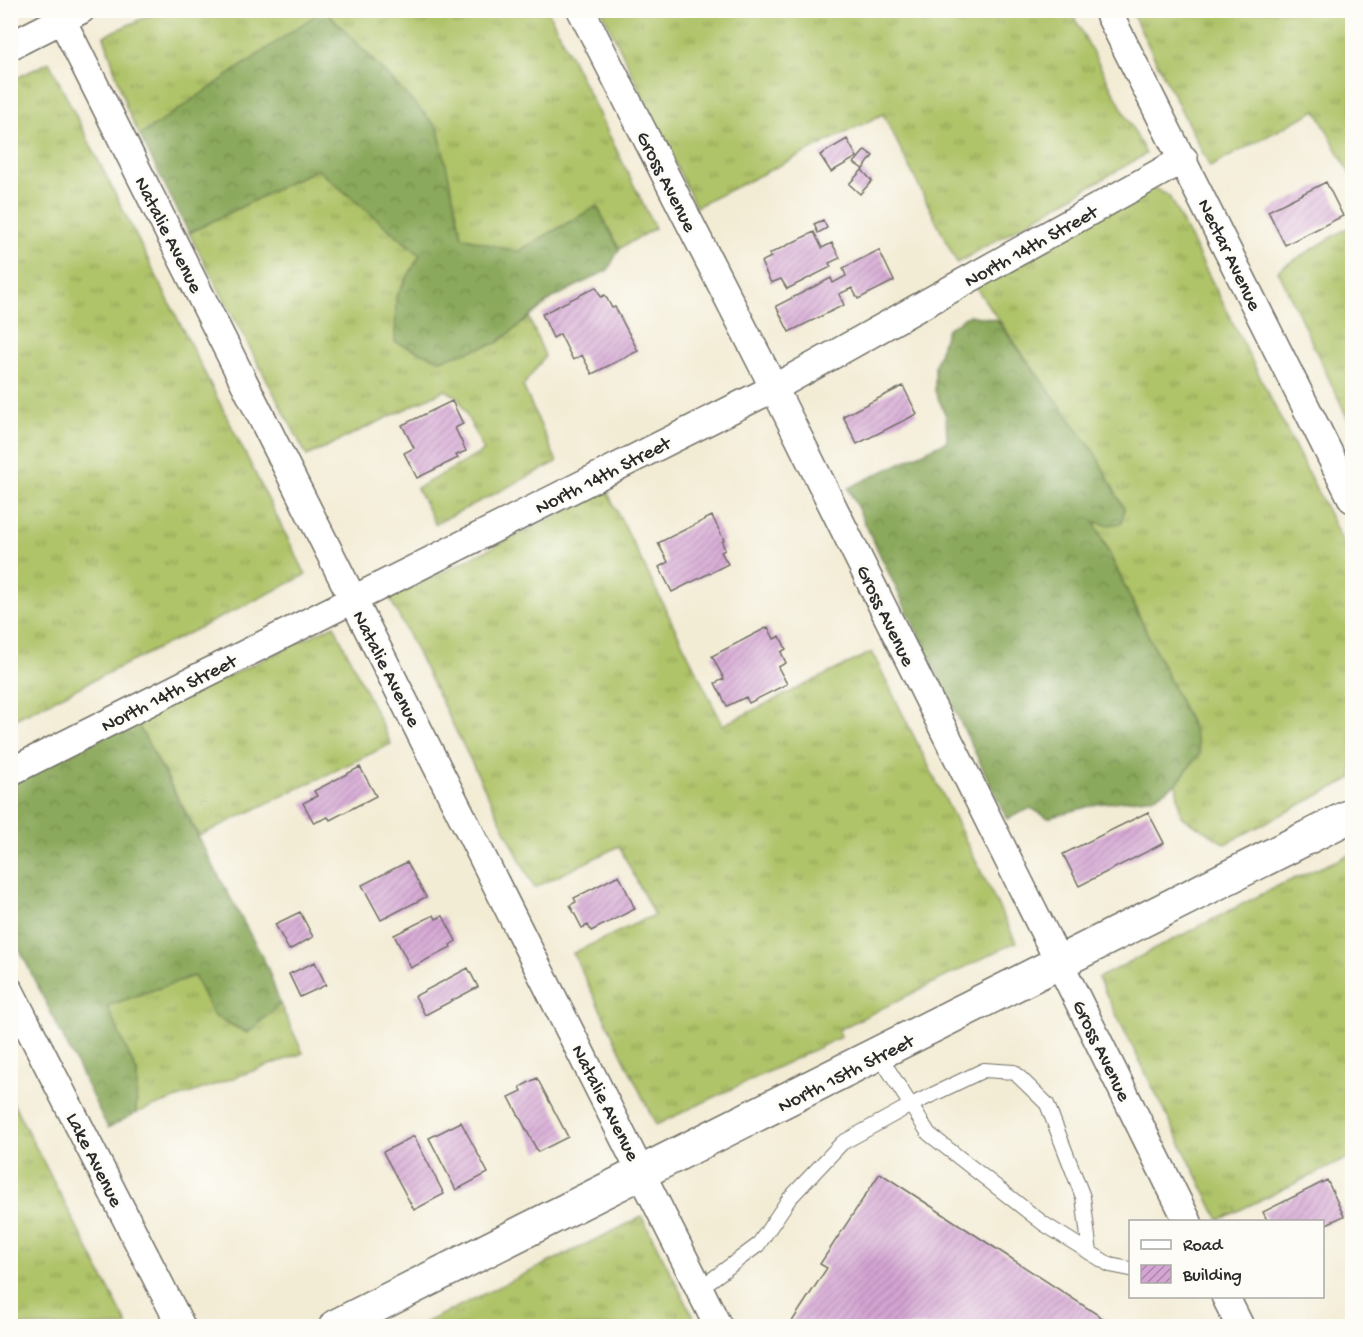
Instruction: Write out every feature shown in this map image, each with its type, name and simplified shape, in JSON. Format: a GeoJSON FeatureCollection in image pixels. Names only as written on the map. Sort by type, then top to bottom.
{"type":"FeatureCollection","features":[{"type":"Feature","properties":{"kind":"street","name":"Gross Avenue"},"geometry":{"type":"LineString","coordinates":[[581,10],[774,388],[1188,1220]]}},
{"type":"Feature","properties":{"kind":"street","name":"Nectar Avenue"},"geometry":{"type":"LineString","coordinates":[[1107,10],[1184,159],[1353,499]]}},
{"type":"Feature","properties":{"kind":"street"},"geometry":{"type":"LineString","coordinates":[[10,46],[66,14]]}},
{"type":"Feature","properties":{"kind":"street","name":"Natalie Avenue"},"geometry":{"type":"LineString","coordinates":[[66,14],[353,598],[718,1326]]}},
{"type":"Feature","properties":{"kind":"street","name":"North 14th Street"},"geometry":{"type":"LineString","coordinates":[[10,772],[774,388],[1184,159]]}},
{"type":"Feature","properties":{"kind":"street","name":"North 15th Street"},"geometry":{"type":"LineString","coordinates":[[336,1326],[643,1174],[1353,815]]}},
{"type":"Feature","properties":{"kind":"street","name":"Lake Avenue"},"geometry":{"type":"LineString","coordinates":[[10,991],[182,1326]]}},
{"type":"Feature","properties":{"kind":"street"},"geometry":{"type":"LineString","coordinates":[[1226,1298],[1240,1326]]}},
{"type":"Feature","properties":{"kind":"lane"},"geometry":{"type":"LineString","coordinates":[[879,1054],[930,1134],[1044,1224],[1110,1265],[1129,1269]]}},
{"type":"Feature","properties":{"kind":"lane"},"geometry":{"type":"LineString","coordinates":[[699,1289],[758,1245],[789,1199],[842,1143],[911,1105],[984,1070],[1014,1072],[1047,1104],[1083,1197],[1090,1253]]}},
{"type":"Feature","properties":{"kind":"green space"},"geometry":{"type":"Polygon","coordinates":[[[323,10],[438,128],[462,237],[517,252],[597,206],[619,249],[608,270],[553,298],[497,343],[440,360],[395,342],[396,297],[420,255],[317,169],[189,233],[140,136],[323,10]]]}},
{"type":"Feature","properties":{"kind":"green space"},"geometry":{"type":"Polygon","coordinates":[[[159,11],[323,11],[140,136],[127,109],[104,36],[159,11]]]}},
{"type":"Feature","properties":{"kind":"green space"},"geometry":{"type":"Polygon","coordinates":[[[326,11],[548,11],[655,228],[619,249],[597,206],[517,252],[462,237],[437,128],[326,11]]]}},
{"type":"Feature","properties":{"kind":"green space"},"geometry":{"type":"Polygon","coordinates":[[[602,11],[1071,11],[1146,154],[957,263],[883,114],[696,207],[602,11]]]}},
{"type":"Feature","properties":{"kind":"green space"},"geometry":{"type":"Polygon","coordinates":[[[1131,11],[1352,11],[1352,178],[1316,110],[1210,167],[1131,11]]]}},
{"type":"Feature","properties":{"kind":"green space"},"geometry":{"type":"Polygon","coordinates":[[[49,62],[306,575],[11,721],[11,81],[49,62]]]}},
{"type":"Feature","properties":{"kind":"green space"},"geometry":{"type":"Polygon","coordinates":[[[317,169],[420,255],[396,297],[497,343],[529,318],[545,356],[523,386],[557,462],[435,524],[417,488],[484,451],[458,397],[445,390],[307,456],[189,233],[317,169]]]}},
{"type":"Feature","properties":{"kind":"green space"},"geometry":{"type":"Polygon","coordinates":[[[1152,187],[1169,196],[1352,560],[1352,778],[1225,844],[1181,816],[1176,784],[1200,753],[1194,731],[1094,521],[1036,373],[974,285],[1152,187]]]}},
{"type":"Feature","properties":{"kind":"green space"},"geometry":{"type":"Polygon","coordinates":[[[1352,225],[1352,428],[1278,270],[1352,225]]]}},
{"type":"Feature","properties":{"kind":"green space"},"geometry":{"type":"Polygon","coordinates":[[[969,315],[997,320],[1095,453],[1124,509],[1122,523],[1108,525],[1094,522],[1194,731],[1200,753],[1176,784],[1154,797],[1097,804],[1048,818],[1031,808],[1007,819],[848,488],[947,441],[946,416],[935,391],[935,366],[947,329],[969,315]]]}},
{"type":"Feature","properties":{"kind":"green space"},"geometry":{"type":"Polygon","coordinates":[[[607,491],[723,725],[872,652],[1016,942],[838,1030],[841,1037],[656,1125],[573,953],[654,915],[619,846],[534,888],[390,598],[607,491]]]}},
{"type":"Feature","properties":{"kind":"green space"},"geometry":{"type":"Polygon","coordinates":[[[334,625],[391,744],[199,836],[136,721],[334,625]]]}},
{"type":"Feature","properties":{"kind":"green space"},"geometry":{"type":"Polygon","coordinates":[[[136,721],[267,966],[280,1004],[248,1033],[214,1016],[194,976],[107,1006],[137,1073],[136,1113],[108,1128],[11,932],[11,783],[136,721]]]}},
{"type":"Feature","properties":{"kind":"green space"},"geometry":{"type":"Polygon","coordinates":[[[1352,854],[1352,1156],[1219,1220],[1098,978],[1280,885],[1352,854]]]}},
{"type":"Feature","properties":{"kind":"green space"},"geometry":{"type":"Polygon","coordinates":[[[194,975],[214,1016],[247,1033],[280,1004],[303,1053],[136,1113],[137,1073],[106,1006],[194,975]]]}},
{"type":"Feature","properties":{"kind":"green space"},"geometry":{"type":"Polygon","coordinates":[[[11,1099],[128,1326],[11,1326],[11,1099]]]}},
{"type":"Feature","properties":{"kind":"green space"},"geometry":{"type":"Polygon","coordinates":[[[642,1217],[698,1326],[418,1326],[642,1217]]]}},
{"type":"Feature","properties":{"kind":"building"},"geometry":{"type":"Polygon","coordinates":[[[847,139],[857,157],[831,172],[820,155],[847,139]]]}},
{"type":"Feature","properties":{"kind":"building"},"geometry":{"type":"Polygon","coordinates":[[[865,150],[873,156],[863,169],[854,163],[865,150]]]}},
{"type":"Feature","properties":{"kind":"building"},"geometry":{"type":"Polygon","coordinates":[[[862,170],[872,181],[860,194],[849,184],[862,170]]]}},
{"type":"Feature","properties":{"kind":"building"},"geometry":{"type":"Polygon","coordinates":[[[1326,182],[1343,216],[1285,245],[1268,211],[1326,182]]]}},
{"type":"Feature","properties":{"kind":"building"},"geometry":{"type":"Polygon","coordinates":[[[823,220],[827,228],[818,233],[814,224],[823,220]]]}},
{"type":"Feature","properties":{"kind":"building"},"geometry":{"type":"Polygon","coordinates":[[[814,232],[822,248],[832,243],[840,258],[829,263],[831,267],[787,289],[781,279],[771,283],[761,262],[771,257],[769,254],[814,232]]]}},
{"type":"Feature","properties":{"kind":"building"},"geometry":{"type":"Polygon","coordinates":[[[879,250],[894,281],[858,299],[852,288],[839,294],[844,305],[789,332],[776,306],[831,278],[833,283],[846,276],[843,268],[879,250]]]}},
{"type":"Feature","properties":{"kind":"building"},"geometry":{"type":"Polygon","coordinates":[[[596,287],[601,297],[605,295],[612,308],[615,307],[638,351],[592,374],[582,355],[573,360],[560,334],[553,338],[542,314],[596,287]]]}},
{"type":"Feature","properties":{"kind":"building"},"geometry":{"type":"Polygon","coordinates":[[[903,386],[917,414],[857,444],[843,416],[903,386]]]}},
{"type":"Feature","properties":{"kind":"building"},"geometry":{"type":"Polygon","coordinates":[[[452,401],[463,424],[455,428],[466,451],[456,455],[458,458],[417,478],[404,453],[414,448],[402,425],[452,401]]]}},
{"type":"Feature","properties":{"kind":"building"},"geometry":{"type":"Polygon","coordinates":[[[712,516],[724,540],[722,542],[725,550],[721,552],[728,564],[672,592],[659,567],[668,562],[658,543],[712,516]]]}},
{"type":"Feature","properties":{"kind":"building"},"geometry":{"type":"Polygon","coordinates":[[[768,627],[774,639],[780,636],[786,649],[781,652],[786,663],[778,667],[787,684],[749,703],[746,697],[727,706],[715,683],[724,679],[712,656],[768,627]]]}},
{"type":"Feature","properties":{"kind":"building"},"geometry":{"type":"Polygon","coordinates":[[[360,767],[376,796],[330,820],[328,817],[314,823],[303,803],[317,796],[314,791],[360,767]]]}},
{"type":"Feature","properties":{"kind":"building"},"geometry":{"type":"Polygon","coordinates":[[[1148,812],[1164,843],[1079,886],[1063,854],[1148,812]]]}},
{"type":"Feature","properties":{"kind":"building"},"geometry":{"type":"Polygon","coordinates":[[[407,862],[426,897],[381,920],[362,885],[407,862]]]}},
{"type":"Feature","properties":{"kind":"building"},"geometry":{"type":"Polygon","coordinates":[[[619,875],[635,909],[591,931],[588,925],[582,928],[570,905],[576,902],[574,898],[619,875]]]}},
{"type":"Feature","properties":{"kind":"building"},"geometry":{"type":"Polygon","coordinates":[[[300,912],[313,937],[289,950],[275,924],[300,912]]]}},
{"type":"Feature","properties":{"kind":"building"},"geometry":{"type":"Polygon","coordinates":[[[434,915],[436,919],[443,916],[456,941],[450,945],[451,947],[411,968],[394,935],[434,915]]]}},
{"type":"Feature","properties":{"kind":"building"},"geometry":{"type":"Polygon","coordinates":[[[315,962],[326,985],[300,997],[289,974],[315,962]]]}},
{"type":"Feature","properties":{"kind":"building"},"geometry":{"type":"Polygon","coordinates":[[[468,968],[478,987],[425,1015],[415,996],[468,968]]]}},
{"type":"Feature","properties":{"kind":"building"},"geometry":{"type":"Polygon","coordinates":[[[537,1078],[568,1137],[538,1152],[509,1097],[522,1091],[520,1087],[537,1078]]]}},
{"type":"Feature","properties":{"kind":"building"},"geometry":{"type":"Polygon","coordinates":[[[461,1122],[488,1173],[456,1190],[429,1138],[461,1122]]]}},
{"type":"Feature","properties":{"kind":"building"},"geometry":{"type":"Polygon","coordinates":[[[414,1136],[444,1194],[414,1210],[383,1152],[414,1136]]]}},
{"type":"Feature","properties":{"kind":"building"},"geometry":{"type":"Polygon","coordinates":[[[880,1173],[1115,1326],[789,1326],[827,1268],[820,1264],[880,1173]]]}},
{"type":"Feature","properties":{"kind":"building"},"geometry":{"type":"Polygon","coordinates":[[[1327,1180],[1344,1216],[1324,1225],[1324,1220],[1267,1220],[1263,1212],[1327,1180]]]}}]}
